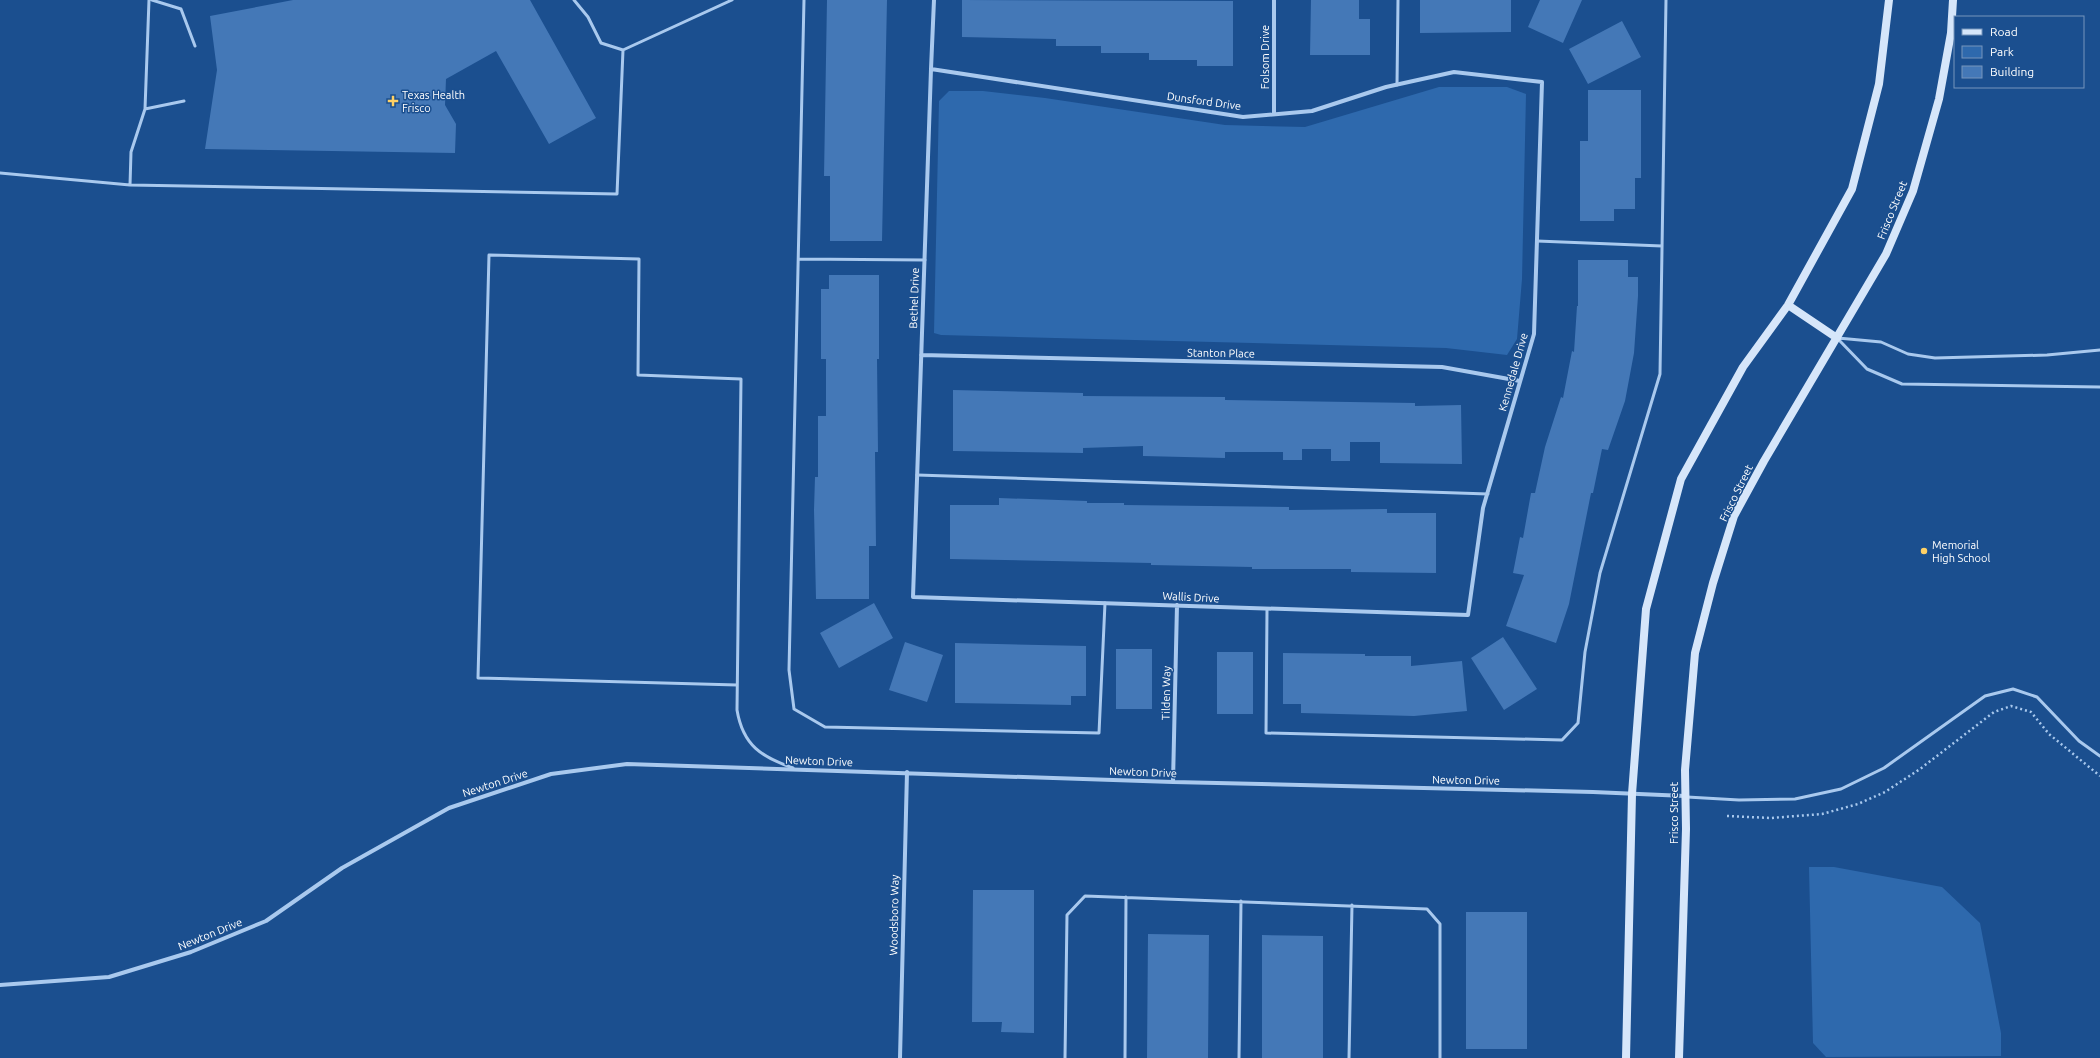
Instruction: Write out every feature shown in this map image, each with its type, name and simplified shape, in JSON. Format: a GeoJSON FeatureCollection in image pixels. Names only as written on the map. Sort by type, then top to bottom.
{"type":"FeatureCollection","features":[{"type":"Feature","properties":{"kind":"street","name":"Bethel Drive"},"geometry":{"type":"LineString","coordinates":[[913,597],[934,0]]}},
{"type":"Feature","properties":{"kind":"street","name":"Folsom Drive"},"geometry":{"type":"LineString","coordinates":[[1274,0],[1274,114]]}},
{"type":"Feature","properties":{"kind":"street"},"geometry":{"type":"LineString","coordinates":[[1626,1058],[1632,794],[1646,609],[1681,479],[1743,367],[1788,305],[1852,189],[1878,84],[1889,0]]}},
{"type":"Feature","properties":{"kind":"street","name":"Frisco Street"},"geometry":{"type":"LineString","coordinates":[[1679,1058],[1686,829],[1685,770],[1695,653],[1712,583],[1734,516],[1886,254],[1913,191],[1939,99],[1951,33],[1953,0]]}},
{"type":"Feature","properties":{"kind":"street","name":"Dunsford Drive"},"geometry":{"type":"LineString","coordinates":[[931,69],[1243,117],[1312,111],[1397,85],[1454,72],[1542,82]]}},
{"type":"Feature","properties":{"kind":"street","name":"Kennedale Drive"},"geometry":{"type":"LineString","coordinates":[[1468,615],[1484,508],[1534,334],[1542,82]]}},
{"type":"Feature","properties":{"kind":"street"},"geometry":{"type":"LineString","coordinates":[[1788,305],[1836,338]]}},
{"type":"Feature","properties":{"kind":"street","name":"Stanton Place"},"geometry":{"type":"LineString","coordinates":[[921,355],[1442,367],[1520,381]]}},
{"type":"Feature","properties":{"kind":"street","name":"Wallis Drive"},"geometry":{"type":"LineString","coordinates":[[913,597],[1177,605],[1267,610],[1468,615]]}},
{"type":"Feature","properties":{"kind":"street","name":"Tilden Way"},"geometry":{"type":"LineString","coordinates":[[1173,782],[1177,605]]}},
{"type":"Feature","properties":{"kind":"street","name":"Newton Drive"},"geometry":{"type":"LineString","coordinates":[[0,986],[109,977],[191,952],[266,921],[342,868],[449,808],[551,774],[627,764],[1173,782],[1685,796]]}},
{"type":"Feature","properties":{"kind":"street","name":"Woodsboro Way"},"geometry":{"type":"LineString","coordinates":[[900,1058],[906,772]]}},
{"type":"Feature","properties":{"kind":"lane"},"geometry":{"type":"LineString","coordinates":[[130,185],[131,152],[145,110],[149,0]]}},
{"type":"Feature","properties":{"kind":"lane"},"geometry":{"type":"LineString","coordinates":[[152,0],[181,9],[195,46]]}},
{"type":"Feature","properties":{"kind":"lane"},"geometry":{"type":"LineString","coordinates":[[574,0],[588,17],[601,43],[623,50],[732,0]]}},
{"type":"Feature","properties":{"kind":"lane"},"geometry":{"type":"LineString","coordinates":[[804,0],[788,670],[794,709],[825,727],[1099,733],[1105,603]]}},
{"type":"Feature","properties":{"kind":"lane"},"geometry":{"type":"LineString","coordinates":[[1397,85],[1398,0]]}},
{"type":"Feature","properties":{"kind":"lane"},"geometry":{"type":"LineString","coordinates":[[1267,610],[1266,733],[1562,740],[1578,723],[1585,652],[1600,574],[1660,374],[1666,0]]}},
{"type":"Feature","properties":{"kind":"lane"},"geometry":{"type":"LineString","coordinates":[[0,173],[130,185],[616,194],[623,50]]}},
{"type":"Feature","properties":{"kind":"lane"},"geometry":{"type":"LineString","coordinates":[[145,110],[184,101]]}},
{"type":"Feature","properties":{"kind":"lane"},"geometry":{"type":"LineString","coordinates":[[1537,241],[1662,246]]}},
{"type":"Feature","properties":{"kind":"lane"},"geometry":{"type":"LineString","coordinates":[[737,685],[478,678],[489,255],[639,259],[638,375],[741,379],[737,685],[739,723],[753,746],[763,756],[795,769]]}},
{"type":"Feature","properties":{"kind":"lane"},"geometry":{"type":"LineString","coordinates":[[799,259],[925,260]]}},
{"type":"Feature","properties":{"kind":"lane"},"geometry":{"type":"LineString","coordinates":[[1836,338],[1881,342],[1908,354],[1935,358],[2047,355],[2100,350]]}},
{"type":"Feature","properties":{"kind":"lane"},"geometry":{"type":"LineString","coordinates":[[1836,338],[1867,369],[1902,384],[2100,387]]}},
{"type":"Feature","properties":{"kind":"lane"},"geometry":{"type":"LineString","coordinates":[[917,475],[1488,494]]}},
{"type":"Feature","properties":{"kind":"lane"},"geometry":{"type":"LineString","coordinates":[[1685,796],[1739,800],[1795,799],[1841,789],[1884,768],[1985,696],[2013,689],[2037,696],[2079,741],[2100,756]]}},
{"type":"Feature","properties":{"kind":"lane"},"geometry":{"type":"LineString","coordinates":[[1065,1058],[1067,915],[1085,896],[1427,909],[1440,924],[1440,1058]]}},
{"type":"Feature","properties":{"kind":"lane"},"geometry":{"type":"LineString","coordinates":[[1125,1058],[1126,897]]}},
{"type":"Feature","properties":{"kind":"lane"},"geometry":{"type":"LineString","coordinates":[[1239,1058],[1241,901]]}},
{"type":"Feature","properties":{"kind":"lane"},"geometry":{"type":"LineString","coordinates":[[1349,1058],[1352,905]]}},
{"type":"Feature","properties":{"kind":"path"},"geometry":{"type":"LineString","coordinates":[[1994,712],[2011,706],[2031,712],[2049,734],[2100,776]]}},
{"type":"Feature","properties":{"kind":"green space"},"geometry":{"type":"Polygon","coordinates":[[[1439,87],[1507,87],[1526,94],[1522,279],[1517,339],[1507,355],[1446,348],[941,335],[934,333],[939,101],[949,91],[983,91],[1045,98],[1225,125],[1305,127],[1439,87]]]}},
{"type":"Feature","properties":{"kind":"green space"},"geometry":{"type":"Polygon","coordinates":[[[1809,867],[1834,867],[1942,887],[1980,923],[2001,1033],[2001,1056],[1826,1057],[1813,1043],[1809,867]]]}},
{"type":"Feature","properties":{"kind":"building","name":"Texas Health Frisco"},"geometry":{"type":"Polygon","coordinates":[[[293,0],[530,0],[596,118],[549,144],[496,51],[446,79],[445,105],[456,124],[455,153],[205,149],[217,70],[210,16],[293,0]]]}},
{"type":"Feature","properties":{"kind":"building"},"geometry":{"type":"Polygon","coordinates":[[[827,0],[887,0],[882,241],[830,241],[830,176],[824,176],[827,0]]]}},
{"type":"Feature","properties":{"kind":"building"},"geometry":{"type":"Polygon","coordinates":[[[962,0],[1233,1],[1233,66],[1197,66],[1197,60],[1149,60],[1149,53],[1101,53],[1101,46],[1056,46],[1056,39],[962,37],[962,0]]]}},
{"type":"Feature","properties":{"kind":"building"},"geometry":{"type":"Polygon","coordinates":[[[1311,0],[1359,0],[1359,19],[1370,19],[1370,55],[1310,55],[1311,0]]]}},
{"type":"Feature","properties":{"kind":"building"},"geometry":{"type":"Polygon","coordinates":[[[1420,0],[1511,0],[1511,32],[1420,33],[1420,0]]]}},
{"type":"Feature","properties":{"kind":"building"},"geometry":{"type":"Polygon","coordinates":[[[1540,0],[1582,0],[1563,43],[1528,27],[1540,0]]]}},
{"type":"Feature","properties":{"kind":"building"},"geometry":{"type":"Polygon","coordinates":[[[1622,21],[1641,57],[1588,84],[1569,49],[1622,21]]]}},
{"type":"Feature","properties":{"kind":"building"},"geometry":{"type":"Polygon","coordinates":[[[1588,90],[1641,90],[1641,178],[1635,178],[1635,209],[1614,209],[1614,221],[1580,221],[1580,141],[1588,141],[1588,90]]]}},
{"type":"Feature","properties":{"kind":"building"},"geometry":{"type":"Polygon","coordinates":[[[1578,260],[1628,260],[1628,277],[1638,277],[1638,296],[1634,353],[1625,401],[1608,450],[1602,449],[1593,493],[1591,493],[1569,604],[1556,643],[1506,626],[1524,575],[1513,573],[1520,537],[1523,538],[1531,493],[1535,493],[1545,447],[1561,397],[1563,398],[1572,351],[1574,352],[1578,306],[1578,260]]]}},
{"type":"Feature","properties":{"kind":"building"},"geometry":{"type":"Polygon","coordinates":[[[829,275],[879,275],[879,359],[877,359],[878,452],[875,452],[876,546],[869,546],[869,599],[816,599],[814,510],[815,477],[818,477],[818,416],[826,416],[826,359],[821,359],[821,289],[829,289],[829,275]]]}},
{"type":"Feature","properties":{"kind":"building"},"geometry":{"type":"Polygon","coordinates":[[[953,390],[1083,393],[1083,396],[1225,397],[1225,400],[1415,403],[1415,406],[1461,405],[1462,464],[1380,463],[1380,442],[1350,442],[1350,461],[1331,461],[1331,449],[1302,449],[1302,460],[1283,460],[1283,452],[1225,452],[1225,458],[1143,456],[1143,446],[1083,448],[1083,453],[953,451],[953,390]]]}},
{"type":"Feature","properties":{"kind":"building"},"geometry":{"type":"Polygon","coordinates":[[[999,498],[1087,501],[1087,503],[1124,503],[1124,505],[1289,507],[1289,510],[1387,509],[1387,513],[1436,513],[1436,573],[1351,572],[1351,569],[1252,569],[1252,567],[1151,565],[1151,563],[950,559],[950,505],[999,505],[999,498]]]}},
{"type":"Feature","properties":{"kind":"building"},"geometry":{"type":"Polygon","coordinates":[[[874,603],[893,638],[839,668],[820,633],[874,603]]]}},
{"type":"Feature","properties":{"kind":"building"},"geometry":{"type":"Polygon","coordinates":[[[1503,637],[1537,689],[1504,710],[1471,658],[1503,637]]]}},
{"type":"Feature","properties":{"kind":"building"},"geometry":{"type":"Polygon","coordinates":[[[905,642],[943,655],[927,702],[889,690],[905,642]]]}},
{"type":"Feature","properties":{"kind":"building"},"geometry":{"type":"Polygon","coordinates":[[[955,643],[1086,646],[1086,696],[1071,696],[1071,705],[955,703],[955,643]]]}},
{"type":"Feature","properties":{"kind":"building"},"geometry":{"type":"Polygon","coordinates":[[[1116,649],[1152,649],[1152,709],[1116,709],[1116,649]]]}},
{"type":"Feature","properties":{"kind":"building"},"geometry":{"type":"Polygon","coordinates":[[[1217,652],[1253,652],[1253,714],[1217,714],[1217,652]]]}},
{"type":"Feature","properties":{"kind":"building"},"geometry":{"type":"Polygon","coordinates":[[[1283,653],[1411,656],[1411,666],[1462,661],[1467,711],[1414,716],[1301,713],[1301,704],[1283,704],[1283,653]]]}},
{"type":"Feature","properties":{"kind":"building"},"geometry":{"type":"Polygon","coordinates":[[[973,890],[1034,890],[1034,1033],[1001,1032],[1002,1022],[972,1022],[973,890]]]}},
{"type":"Feature","properties":{"kind":"building"},"geometry":{"type":"Polygon","coordinates":[[[1466,912],[1527,912],[1527,1049],[1466,1049],[1466,912]]]}},
{"type":"Feature","properties":{"kind":"building"},"geometry":{"type":"Polygon","coordinates":[[[1148,934],[1209,935],[1208,1058],[1147,1058],[1148,934]]]}},
{"type":"Feature","properties":{"kind":"building"},"geometry":{"type":"Polygon","coordinates":[[[1262,935],[1323,936],[1323,1058],[1262,1058],[1262,935]]]}},
{"type":"Feature","properties":{"kind":"place","name":"Texas Health Frisco"},"geometry":{"type":"Point","coordinates":[393,101]}},
{"type":"Feature","properties":{"kind":"place","name":"Memorial High School"},"geometry":{"type":"Point","coordinates":[1924,551]}}]}
